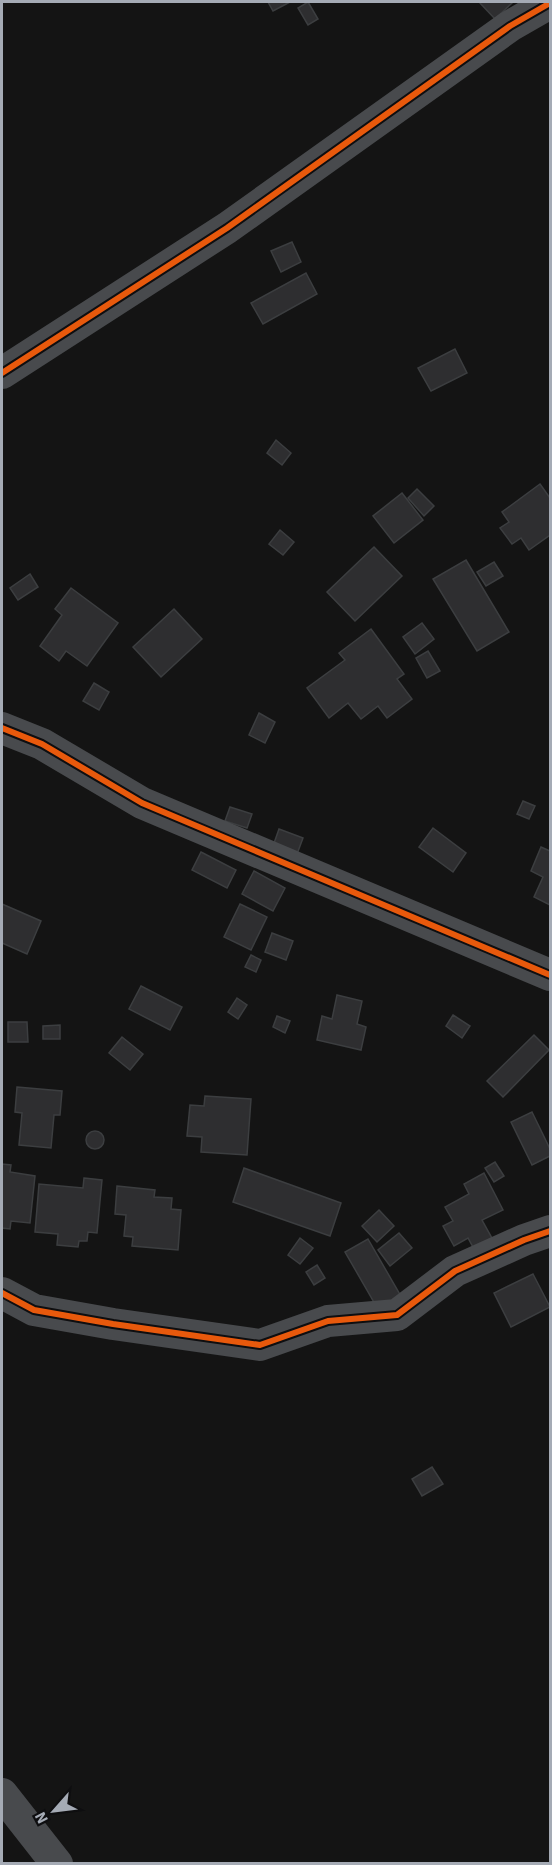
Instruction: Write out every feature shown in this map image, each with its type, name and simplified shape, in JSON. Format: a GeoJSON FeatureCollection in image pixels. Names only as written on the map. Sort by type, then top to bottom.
{"type":"FeatureCollection","features":[{"type":"Feature","properties":{"kind":"street"},"geometry":{"type":"LineString","coordinates":[[2,373],[227,228],[510,26],[550,3]]}},
{"type":"Feature","properties":{"kind":"street"},"geometry":{"type":"LineString","coordinates":[[2,728],[42,744],[141,803],[550,975]]}},
{"type":"Feature","properties":{"kind":"street"},"geometry":{"type":"LineString","coordinates":[[2,1293],[34,1310],[260,1345],[328,1321],[397,1315],[455,1271],[550,1231]]}},
{"type":"Feature","properties":{"kind":"street"},"geometry":{"type":"LineString","coordinates":[[2,1794],[57,1863]]}},
{"type":"Feature","properties":{"kind":"building"},"geometry":{"type":"Polygon","coordinates":[[[268,2],[290,2],[273,11],[268,2]]]}},
{"type":"Feature","properties":{"kind":"building"},"geometry":{"type":"Polygon","coordinates":[[[308,2],[318,19],[308,25],[298,8],[308,2]]]}},
{"type":"Feature","properties":{"kind":"building"},"geometry":{"type":"Polygon","coordinates":[[[479,2],[511,2],[512,3],[495,19],[479,2]]]}},
{"type":"Feature","properties":{"kind":"building"},"geometry":{"type":"Polygon","coordinates":[[[292,242],[301,262],[281,272],[271,251],[292,242]]]}},
{"type":"Feature","properties":{"kind":"building"},"geometry":{"type":"Polygon","coordinates":[[[306,273],[317,294],[263,324],[251,303],[306,273]]]}},
{"type":"Feature","properties":{"kind":"building"},"geometry":{"type":"Polygon","coordinates":[[[455,349],[467,373],[431,391],[418,368],[455,349]]]}},
{"type":"Feature","properties":{"kind":"building"},"geometry":{"type":"Polygon","coordinates":[[[276,440],[291,453],[282,465],[267,453],[276,440]]]}},
{"type":"Feature","properties":{"kind":"building"},"geometry":{"type":"Polygon","coordinates":[[[540,484],[550,498],[550,535],[529,550],[521,538],[512,544],[500,528],[509,522],[502,512],[540,484]]]}},
{"type":"Feature","properties":{"kind":"building"},"geometry":{"type":"Polygon","coordinates":[[[417,489],[434,506],[424,516],[408,498],[417,489]]]}},
{"type":"Feature","properties":{"kind":"building"},"geometry":{"type":"Polygon","coordinates":[[[402,493],[423,520],[394,543],[373,516],[402,493]]]}},
{"type":"Feature","properties":{"kind":"building"},"geometry":{"type":"Polygon","coordinates":[[[280,530],[294,542],[283,555],[269,544],[280,530]]]}},
{"type":"Feature","properties":{"kind":"building"},"geometry":{"type":"Polygon","coordinates":[[[374,547],[402,576],[355,621],[327,592],[374,547]]]}},
{"type":"Feature","properties":{"kind":"building"},"geometry":{"type":"Polygon","coordinates":[[[466,560],[509,632],[477,651],[433,579],[466,560]]]}},
{"type":"Feature","properties":{"kind":"building"},"geometry":{"type":"Polygon","coordinates":[[[494,562],[503,576],[486,586],[477,572],[494,562]]]}},
{"type":"Feature","properties":{"kind":"building"},"geometry":{"type":"Polygon","coordinates":[[[30,574],[38,587],[18,600],[10,588],[30,574]]]}},
{"type":"Feature","properties":{"kind":"building"},"geometry":{"type":"Polygon","coordinates":[[[71,588],[118,623],[87,666],[66,651],[59,661],[40,646],[62,615],[55,609],[71,588]]]}},
{"type":"Feature","properties":{"kind":"building"},"geometry":{"type":"Polygon","coordinates":[[[174,609],[202,639],[161,677],[133,647],[174,609]]]}},
{"type":"Feature","properties":{"kind":"building"},"geometry":{"type":"Polygon","coordinates":[[[422,623],[434,639],[415,654],[403,637],[422,623]]]}},
{"type":"Feature","properties":{"kind":"building"},"geometry":{"type":"Polygon","coordinates":[[[371,629],[404,674],[397,679],[412,699],[387,718],[378,706],[361,719],[348,703],[329,718],[307,688],[345,660],[339,653],[371,629]]]}},
{"type":"Feature","properties":{"kind":"building"},"geometry":{"type":"Polygon","coordinates":[[[428,651],[440,671],[427,678],[416,658],[428,651]]]}},
{"type":"Feature","properties":{"kind":"building"},"geometry":{"type":"Polygon","coordinates":[[[94,683],[109,692],[99,710],[83,701],[94,683]]]}},
{"type":"Feature","properties":{"kind":"building"},"geometry":{"type":"Polygon","coordinates":[[[259,713],[275,722],[265,743],[249,735],[259,713]]]}},
{"type":"Feature","properties":{"kind":"building"},"geometry":{"type":"Polygon","coordinates":[[[523,801],[535,806],[529,819],[517,814],[523,801]]]}},
{"type":"Feature","properties":{"kind":"building"},"geometry":{"type":"Polygon","coordinates":[[[230,807],[252,814],[247,828],[225,821],[230,807]]]}},
{"type":"Feature","properties":{"kind":"building"},"geometry":{"type":"Polygon","coordinates":[[[433,828],[466,853],[453,872],[419,847],[433,828]]]}},
{"type":"Feature","properties":{"kind":"building"},"geometry":{"type":"Polygon","coordinates":[[[279,829],[303,838],[297,854],[273,846],[279,829]]]}},
{"type":"Feature","properties":{"kind":"building"},"geometry":{"type":"Polygon","coordinates":[[[541,847],[550,851],[550,905],[534,897],[543,877],[531,871],[541,847]]]}},
{"type":"Feature","properties":{"kind":"building"},"geometry":{"type":"Polygon","coordinates":[[[201,852],[236,870],[227,888],[192,870],[201,852]]]}},
{"type":"Feature","properties":{"kind":"building"},"geometry":{"type":"Polygon","coordinates":[[[254,871],[285,888],[273,911],[242,894],[254,871]]]}},
{"type":"Feature","properties":{"kind":"building"},"geometry":{"type":"Polygon","coordinates":[[[2,904],[41,921],[27,954],[2,943],[2,904]]]}},
{"type":"Feature","properties":{"kind":"building"},"geometry":{"type":"Polygon","coordinates":[[[240,904],[267,917],[251,950],[224,937],[240,904]]]}},
{"type":"Feature","properties":{"kind":"building"},"geometry":{"type":"Polygon","coordinates":[[[272,933],[293,941],[286,960],[265,952],[272,933]]]}},
{"type":"Feature","properties":{"kind":"building"},"geometry":{"type":"Polygon","coordinates":[[[251,955],[261,960],[256,972],[245,967],[251,955]]]}},
{"type":"Feature","properties":{"kind":"building"},"geometry":{"type":"Polygon","coordinates":[[[141,986],[182,1007],[170,1030],[129,1009],[141,986]]]}},
{"type":"Feature","properties":{"kind":"building"},"geometry":{"type":"Polygon","coordinates":[[[337,995],[362,1001],[357,1024],[366,1027],[361,1050],[317,1040],[322,1016],[332,1019],[337,995]]]}},
{"type":"Feature","properties":{"kind":"building"},"geometry":{"type":"Polygon","coordinates":[[[237,998],[247,1005],[238,1019],[228,1012],[237,998]]]}},
{"type":"Feature","properties":{"kind":"building"},"geometry":{"type":"Polygon","coordinates":[[[453,1015],[470,1026],[462,1038],[446,1026],[453,1015]]]}},
{"type":"Feature","properties":{"kind":"building"},"geometry":{"type":"Polygon","coordinates":[[[277,1016],[290,1021],[285,1033],[273,1027],[277,1016]]]}},
{"type":"Feature","properties":{"kind":"building"},"geometry":{"type":"Polygon","coordinates":[[[8,1022],[27,1022],[28,1042],[8,1042],[8,1022]]]}},
{"type":"Feature","properties":{"kind":"building"},"geometry":{"type":"Polygon","coordinates":[[[60,1025],[60,1039],[43,1039],[43,1026],[60,1025]]]}},
{"type":"Feature","properties":{"kind":"building"},"geometry":{"type":"Polygon","coordinates":[[[534,1035],[549,1050],[503,1097],[487,1081],[534,1035]]]}},
{"type":"Feature","properties":{"kind":"building"},"geometry":{"type":"Polygon","coordinates":[[[122,1037],[143,1054],[130,1070],[109,1053],[122,1037]]]}},
{"type":"Feature","properties":{"kind":"building"},"geometry":{"type":"Polygon","coordinates":[[[17,1087],[62,1091],[60,1115],[54,1115],[51,1148],[19,1145],[22,1113],[15,1112],[17,1087]]]}},
{"type":"Feature","properties":{"kind":"building"},"geometry":{"type":"Polygon","coordinates":[[[205,1096],[251,1099],[247,1155],[201,1152],[202,1137],[187,1136],[190,1105],[204,1106],[205,1096]]]}},
{"type":"Feature","properties":{"kind":"building"},"geometry":{"type":"Polygon","coordinates":[[[532,1112],[550,1149],[550,1156],[532,1165],[511,1122],[532,1112]]]}},
{"type":"Feature","properties":{"kind":"building"},"geometry":{"type":"Polygon","coordinates":[[[95,1131],[101,1134],[104,1140],[101,1146],[95,1149],[89,1146],[86,1140],[89,1134],[95,1131]]]}},
{"type":"Feature","properties":{"kind":"building"},"geometry":{"type":"Polygon","coordinates":[[[495,1162],[504,1176],[494,1182],[485,1168],[495,1162]]]}},
{"type":"Feature","properties":{"kind":"building"},"geometry":{"type":"Polygon","coordinates":[[[2,1164],[11,1165],[10,1172],[35,1176],[30,1223],[11,1221],[10,1229],[2,1228],[2,1164]]]}},
{"type":"Feature","properties":{"kind":"building"},"geometry":{"type":"Polygon","coordinates":[[[244,1168],[341,1203],[330,1236],[233,1202],[244,1168]]]}},
{"type":"Feature","properties":{"kind":"building"},"geometry":{"type":"Polygon","coordinates":[[[484,1173],[503,1210],[482,1220],[493,1240],[474,1249],[468,1238],[454,1246],[443,1226],[453,1221],[445,1207],[469,1194],[464,1184],[484,1173]]]}},
{"type":"Feature","properties":{"kind":"building"},"geometry":{"type":"Polygon","coordinates":[[[84,1178],[102,1180],[97,1233],[88,1232],[87,1241],[79,1241],[78,1247],[57,1245],[58,1234],[35,1232],[39,1184],[83,1188],[84,1178]]]}},
{"type":"Feature","properties":{"kind":"building"},"geometry":{"type":"Polygon","coordinates":[[[117,1186],[155,1190],[154,1197],[172,1198],[171,1209],[181,1210],[178,1250],[132,1246],[133,1237],[124,1236],[126,1215],[115,1214],[117,1186]]]}},
{"type":"Feature","properties":{"kind":"building"},"geometry":{"type":"Polygon","coordinates":[[[379,1210],[394,1226],[377,1242],[362,1226],[379,1210]]]}},
{"type":"Feature","properties":{"kind":"building"},"geometry":{"type":"Polygon","coordinates":[[[399,1233],[412,1248],[390,1266],[378,1250],[399,1233]]]}},
{"type":"Feature","properties":{"kind":"building"},"geometry":{"type":"Polygon","coordinates":[[[300,1238],[313,1248],[300,1264],[288,1255],[300,1238]]]}},
{"type":"Feature","properties":{"kind":"building"},"geometry":{"type":"Polygon","coordinates":[[[368,1239],[402,1298],[379,1311],[345,1252],[368,1239]]]}},
{"type":"Feature","properties":{"kind":"building"},"geometry":{"type":"Polygon","coordinates":[[[317,1265],[325,1278],[314,1285],[306,1272],[317,1265]]]}},
{"type":"Feature","properties":{"kind":"building"},"geometry":{"type":"Polygon","coordinates":[[[533,1274],[550,1307],[511,1327],[494,1293],[533,1274]]]}},
{"type":"Feature","properties":{"kind":"building"},"geometry":{"type":"Polygon","coordinates":[[[432,1467],[443,1484],[422,1496],[412,1479],[432,1467]]]}},
{"type":"Feature","properties":{"kind":"cycle path"},"geometry":{"type":"LineString","coordinates":[[2,373],[227,228],[510,26],[550,3]]}},
{"type":"Feature","properties":{"kind":"cycle path"},"geometry":{"type":"LineString","coordinates":[[2,728],[42,744],[142,803],[550,975]]}},
{"type":"Feature","properties":{"kind":"cycle path"},"geometry":{"type":"LineString","coordinates":[[2,1293],[34,1310],[260,1345],[328,1321],[397,1315],[455,1271],[550,1231]]}}]}
